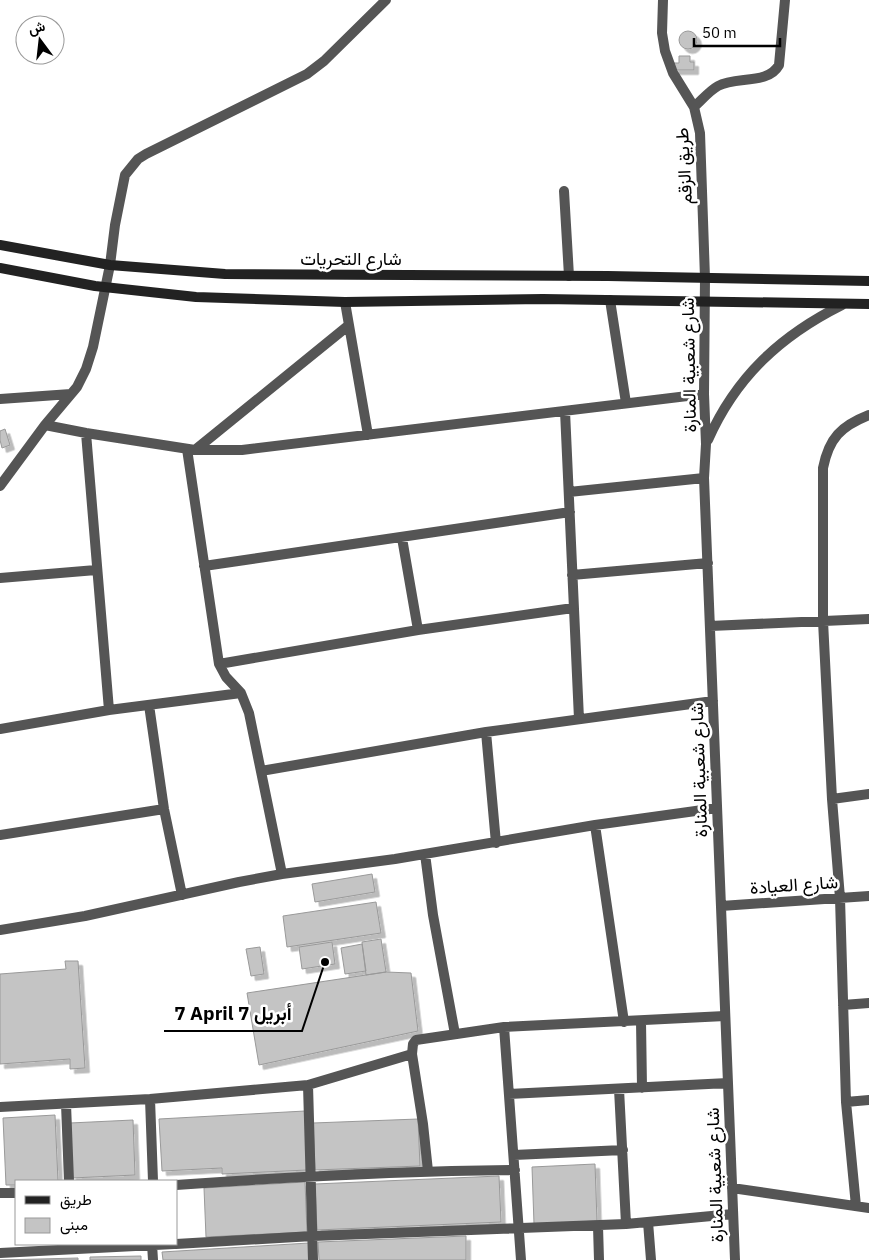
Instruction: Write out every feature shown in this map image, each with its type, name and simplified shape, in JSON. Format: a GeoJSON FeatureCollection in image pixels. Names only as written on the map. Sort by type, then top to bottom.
{"type":"FeatureCollection","features":[{"type":"Feature","properties":{"kind":"main road","name":"شارع التحريات"},"geometry":{"type":"LineString","coordinates":[[0,245],[110,265],[233,274],[569,276],[869,281]]}},
{"type":"Feature","properties":{"kind":"main road"},"geometry":{"type":"LineString","coordinates":[[0,268],[105,287],[196,297],[345,302],[543,299],[869,304]]}},
{"type":"Feature","properties":{"kind":"street"},"geometry":{"type":"LineString","coordinates":[[0,486],[45,425],[71,394],[82,378],[89,362],[110,265],[115,225],[125,175],[138,159],[154,149],[307,74],[324,61],[386,0]]}},
{"type":"Feature","properties":{"kind":"street","name":"طريق الزقم"},"geometry":{"type":"LineString","coordinates":[[663,0],[662,33],[665,51],[673,72],[694,106],[700,133],[705,278]]}},
{"type":"Feature","properties":{"kind":"street"},"geometry":{"type":"LineString","coordinates":[[694,106],[718,86],[768,75],[776,71],[779,65],[785,0]]}},
{"type":"Feature","properties":{"kind":"street"},"geometry":{"type":"LineString","coordinates":[[564,191],[569,276]]}},
{"type":"Feature","properties":{"kind":"street","name":"شارع شعبية المنارة"},"geometry":{"type":"LineString","coordinates":[[705,278],[704,394],[706,444],[704,478],[734,1260]]}},
{"type":"Feature","properties":{"kind":"street"},"geometry":{"type":"LineString","coordinates":[[610,300],[626,404]]}},
{"type":"Feature","properties":{"kind":"street"},"geometry":{"type":"LineString","coordinates":[[345,302],[368,435]]}},
{"type":"Feature","properties":{"kind":"street"},"geometry":{"type":"LineString","coordinates":[[706,444],[726,404],[768,353],[797,330],[842,305]]}},
{"type":"Feature","properties":{"kind":"street"},"geometry":{"type":"LineString","coordinates":[[191,449],[349,325]]}},
{"type":"Feature","properties":{"kind":"street"},"geometry":{"type":"LineString","coordinates":[[0,399],[71,394]]}},
{"type":"Feature","properties":{"kind":"street"},"geometry":{"type":"LineString","coordinates":[[45,425],[191,449],[242,450],[704,394]]}},
{"type":"Feature","properties":{"kind":"street"},"geometry":{"type":"LineString","coordinates":[[565,411],[579,719]]}},
{"type":"Feature","properties":{"kind":"street"},"geometry":{"type":"LineString","coordinates":[[856,1206],[846,1102],[840,898],[832,799],[823,621],[823,477],[828,446],[840,430],[869,415]]}},
{"type":"Feature","properties":{"kind":"street"},"geometry":{"type":"LineString","coordinates":[[86,433],[109,710]]}},
{"type":"Feature","properties":{"kind":"street"},"geometry":{"type":"LineString","coordinates":[[191,449],[204,566],[219,664],[226,677],[241,693],[249,713],[282,874]]}},
{"type":"Feature","properties":{"kind":"street"},"geometry":{"type":"LineString","coordinates":[[569,492],[704,478]]}},
{"type":"Feature","properties":{"kind":"street"},"geometry":{"type":"LineString","coordinates":[[204,566],[570,512]]}},
{"type":"Feature","properties":{"kind":"street"},"geometry":{"type":"LineString","coordinates":[[402,538],[418,630]]}},
{"type":"Feature","properties":{"kind":"street"},"geometry":{"type":"LineString","coordinates":[[572,575],[708,564]]}},
{"type":"Feature","properties":{"kind":"street"},"geometry":{"type":"LineString","coordinates":[[0,578],[96,570]]}},
{"type":"Feature","properties":{"kind":"street"},"geometry":{"type":"LineString","coordinates":[[219,664],[418,630],[573,608]]}},
{"type":"Feature","properties":{"kind":"street"},"geometry":{"type":"LineString","coordinates":[[710,626],[869,619]]}},
{"type":"Feature","properties":{"kind":"street"},"geometry":{"type":"LineString","coordinates":[[0,729],[109,710],[241,693]]}},
{"type":"Feature","properties":{"kind":"street"},"geometry":{"type":"LineString","coordinates":[[261,772],[486,732],[713,701]]}},
{"type":"Feature","properties":{"kind":"street"},"geometry":{"type":"LineString","coordinates":[[149,705],[164,809],[182,895]]}},
{"type":"Feature","properties":{"kind":"street"},"geometry":{"type":"LineString","coordinates":[[486,732],[496,843]]}},
{"type":"Feature","properties":{"kind":"street"},"geometry":{"type":"LineString","coordinates":[[832,799],[869,794]]}},
{"type":"Feature","properties":{"kind":"street"},"geometry":{"type":"LineString","coordinates":[[0,930],[85,916],[282,874],[425,854],[595,825],[717,808]]}},
{"type":"Feature","properties":{"kind":"street"},"geometry":{"type":"LineString","coordinates":[[0,835],[164,809]]}},
{"type":"Feature","properties":{"kind":"street"},"geometry":{"type":"LineString","coordinates":[[595,825],[624,1022]]}},
{"type":"Feature","properties":{"kind":"street"},"geometry":{"type":"LineString","coordinates":[[425,854],[433,915],[455,1034]]}},
{"type":"Feature","properties":{"kind":"street","name":"شارع العيادة"},"geometry":{"type":"LineString","coordinates":[[721,906],[869,896]]}},
{"type":"Feature","properties":{"kind":"street"},"geometry":{"type":"LineString","coordinates":[[843,1005],[869,1002]]}},
{"type":"Feature","properties":{"kind":"street"},"geometry":{"type":"LineString","coordinates":[[428,1171],[412,1054],[416,1040],[504,1027],[725,1016]]}},
{"type":"Feature","properties":{"kind":"street"},"geometry":{"type":"LineString","coordinates":[[641,1021],[642,1088]]}},
{"type":"Feature","properties":{"kind":"street"},"geometry":{"type":"LineString","coordinates":[[504,1027],[521,1260]]}},
{"type":"Feature","properties":{"kind":"street"},"geometry":{"type":"LineString","coordinates":[[0,1107],[150,1099],[308,1085],[412,1054]]}},
{"type":"Feature","properties":{"kind":"street"},"geometry":{"type":"LineString","coordinates":[[509,1094],[728,1083]]}},
{"type":"Feature","properties":{"kind":"street"},"geometry":{"type":"LineString","coordinates":[[308,1085],[313,1260]]}},
{"type":"Feature","properties":{"kind":"street"},"geometry":{"type":"LineString","coordinates":[[619,1089],[624,1150],[626,1224]]}},
{"type":"Feature","properties":{"kind":"street"},"geometry":{"type":"LineString","coordinates":[[150,1099],[153,1180]]}},
{"type":"Feature","properties":{"kind":"street"},"geometry":{"type":"LineString","coordinates":[[846,1102],[869,1100]]}},
{"type":"Feature","properties":{"kind":"street"},"geometry":{"type":"LineString","coordinates":[[66,1104],[69,1180]]}},
{"type":"Feature","properties":{"kind":"street"},"geometry":{"type":"LineString","coordinates":[[514,1155],[624,1150]]}},
{"type":"Feature","properties":{"kind":"street"},"geometry":{"type":"LineString","coordinates":[[178,1185],[311,1176],[428,1171],[515,1170]]}},
{"type":"Feature","properties":{"kind":"street"},"geometry":{"type":"LineString","coordinates":[[732,1188],[869,1208]]}},
{"type":"Feature","properties":{"kind":"street"},"geometry":{"type":"LineString","coordinates":[[0,1193],[15,1193]]}},
{"type":"Feature","properties":{"kind":"street"},"geometry":{"type":"LineString","coordinates":[[178,1244],[313,1236],[598,1226],[733,1214]]}},
{"type":"Feature","properties":{"kind":"street"},"geometry":{"type":"LineString","coordinates":[[648,1222],[651,1260]]}},
{"type":"Feature","properties":{"kind":"street"},"geometry":{"type":"LineString","coordinates":[[598,1226],[599,1260]]}},
{"type":"Feature","properties":{"kind":"street"},"geometry":{"type":"LineString","coordinates":[[0,1253],[135,1245]]}},
{"type":"Feature","properties":{"kind":"street"},"geometry":{"type":"LineString","coordinates":[[152,1245],[153,1260]]}},
{"type":"Feature","properties":{"kind":"building"},"geometry":{"type":"Polygon","coordinates":[[[684,31],[692,31],[697,36],[695,47],[684,49],[679,44],[679,36],[684,31]]]}},
{"type":"Feature","properties":{"kind":"building"},"geometry":{"type":"Polygon","coordinates":[[[679,56],[690,56],[690,62],[694,62],[694,70],[674,70],[674,63],[679,63],[679,56]]]}},
{"type":"Feature","properties":{"kind":"building"},"geometry":{"type":"Polygon","coordinates":[[[5,429],[10,445],[2,448],[0,431],[5,429]]]}},
{"type":"Feature","properties":{"kind":"building"},"geometry":{"type":"Polygon","coordinates":[[[372,874],[375,892],[315,902],[312,884],[372,874]]]}},
{"type":"Feature","properties":{"kind":"building"},"geometry":{"type":"Polygon","coordinates":[[[376,902],[381,933],[287,947],[283,916],[376,902]]]}},
{"type":"Feature","properties":{"kind":"building"},"geometry":{"type":"Polygon","coordinates":[[[381,939],[386,972],[366,975],[362,942],[381,939]]]}},
{"type":"Feature","properties":{"kind":"building"},"geometry":{"type":"Polygon","coordinates":[[[332,942],[335,964],[302,969],[299,947],[332,942]]]}},
{"type":"Feature","properties":{"kind":"building"},"geometry":{"type":"Polygon","coordinates":[[[362,944],[366,971],[345,974],[341,948],[362,944]]]}},
{"type":"Feature","properties":{"kind":"building"},"geometry":{"type":"Polygon","coordinates":[[[260,947],[264,974],[251,976],[246,949],[260,947]]]}},
{"type":"Feature","properties":{"kind":"building"},"geometry":{"type":"Polygon","coordinates":[[[65,961],[78,961],[85,1068],[70,1069],[70,1059],[0,1064],[0,974],[66,969],[65,961]]]}},
{"type":"Feature","properties":{"kind":"building"},"geometry":{"type":"Polygon","coordinates":[[[386,972],[411,973],[418,1031],[259,1065],[247,993],[386,972]]]}},
{"type":"Feature","properties":{"kind":"building"},"geometry":{"type":"Polygon","coordinates":[[[305,1111],[307,1170],[222,1174],[222,1168],[162,1171],[159,1119],[305,1111]]]}},
{"type":"Feature","properties":{"kind":"building"},"geometry":{"type":"Polygon","coordinates":[[[55,1115],[58,1180],[15,1180],[15,1185],[6,1185],[3,1118],[55,1115]]]}},
{"type":"Feature","properties":{"kind":"building"},"geometry":{"type":"Polygon","coordinates":[[[418,1119],[420,1166],[315,1170],[313,1123],[418,1119]]]}},
{"type":"Feature","properties":{"kind":"building"},"geometry":{"type":"Polygon","coordinates":[[[133,1120],[135,1175],[72,1178],[70,1123],[133,1120]]]}},
{"type":"Feature","properties":{"kind":"building"},"geometry":{"type":"Polygon","coordinates":[[[595,1164],[597,1221],[534,1224],[532,1167],[595,1164]]]}},
{"type":"Feature","properties":{"kind":"building"},"geometry":{"type":"Polygon","coordinates":[[[499,1176],[501,1222],[317,1230],[315,1184],[499,1176]]]}},
{"type":"Feature","properties":{"kind":"building"},"geometry":{"type":"Polygon","coordinates":[[[305,1182],[307,1232],[206,1237],[204,1188],[305,1182]]]}},
{"type":"Feature","properties":{"kind":"building"},"geometry":{"type":"Polygon","coordinates":[[[466,1236],[466,1260],[319,1260],[318,1242],[466,1236]]]}},
{"type":"Feature","properties":{"kind":"building"},"geometry":{"type":"Polygon","coordinates":[[[309,1243],[310,1260],[163,1260],[162,1252],[309,1243]]]}},
{"type":"Feature","properties":{"kind":"building"},"geometry":{"type":"Polygon","coordinates":[[[141,1256],[141,1260],[90,1260],[90,1257],[141,1256]]]}},
{"type":"Feature","properties":{"kind":"building"},"geometry":{"type":"Polygon","coordinates":[[[78,1258],[78,1260],[0,1260],[78,1258]]]}},
{"type":"Feature","properties":{"kind":"place","name":"7 April 7 أبريل"},"geometry":{"type":"Point","coordinates":[325,962]}}]}
